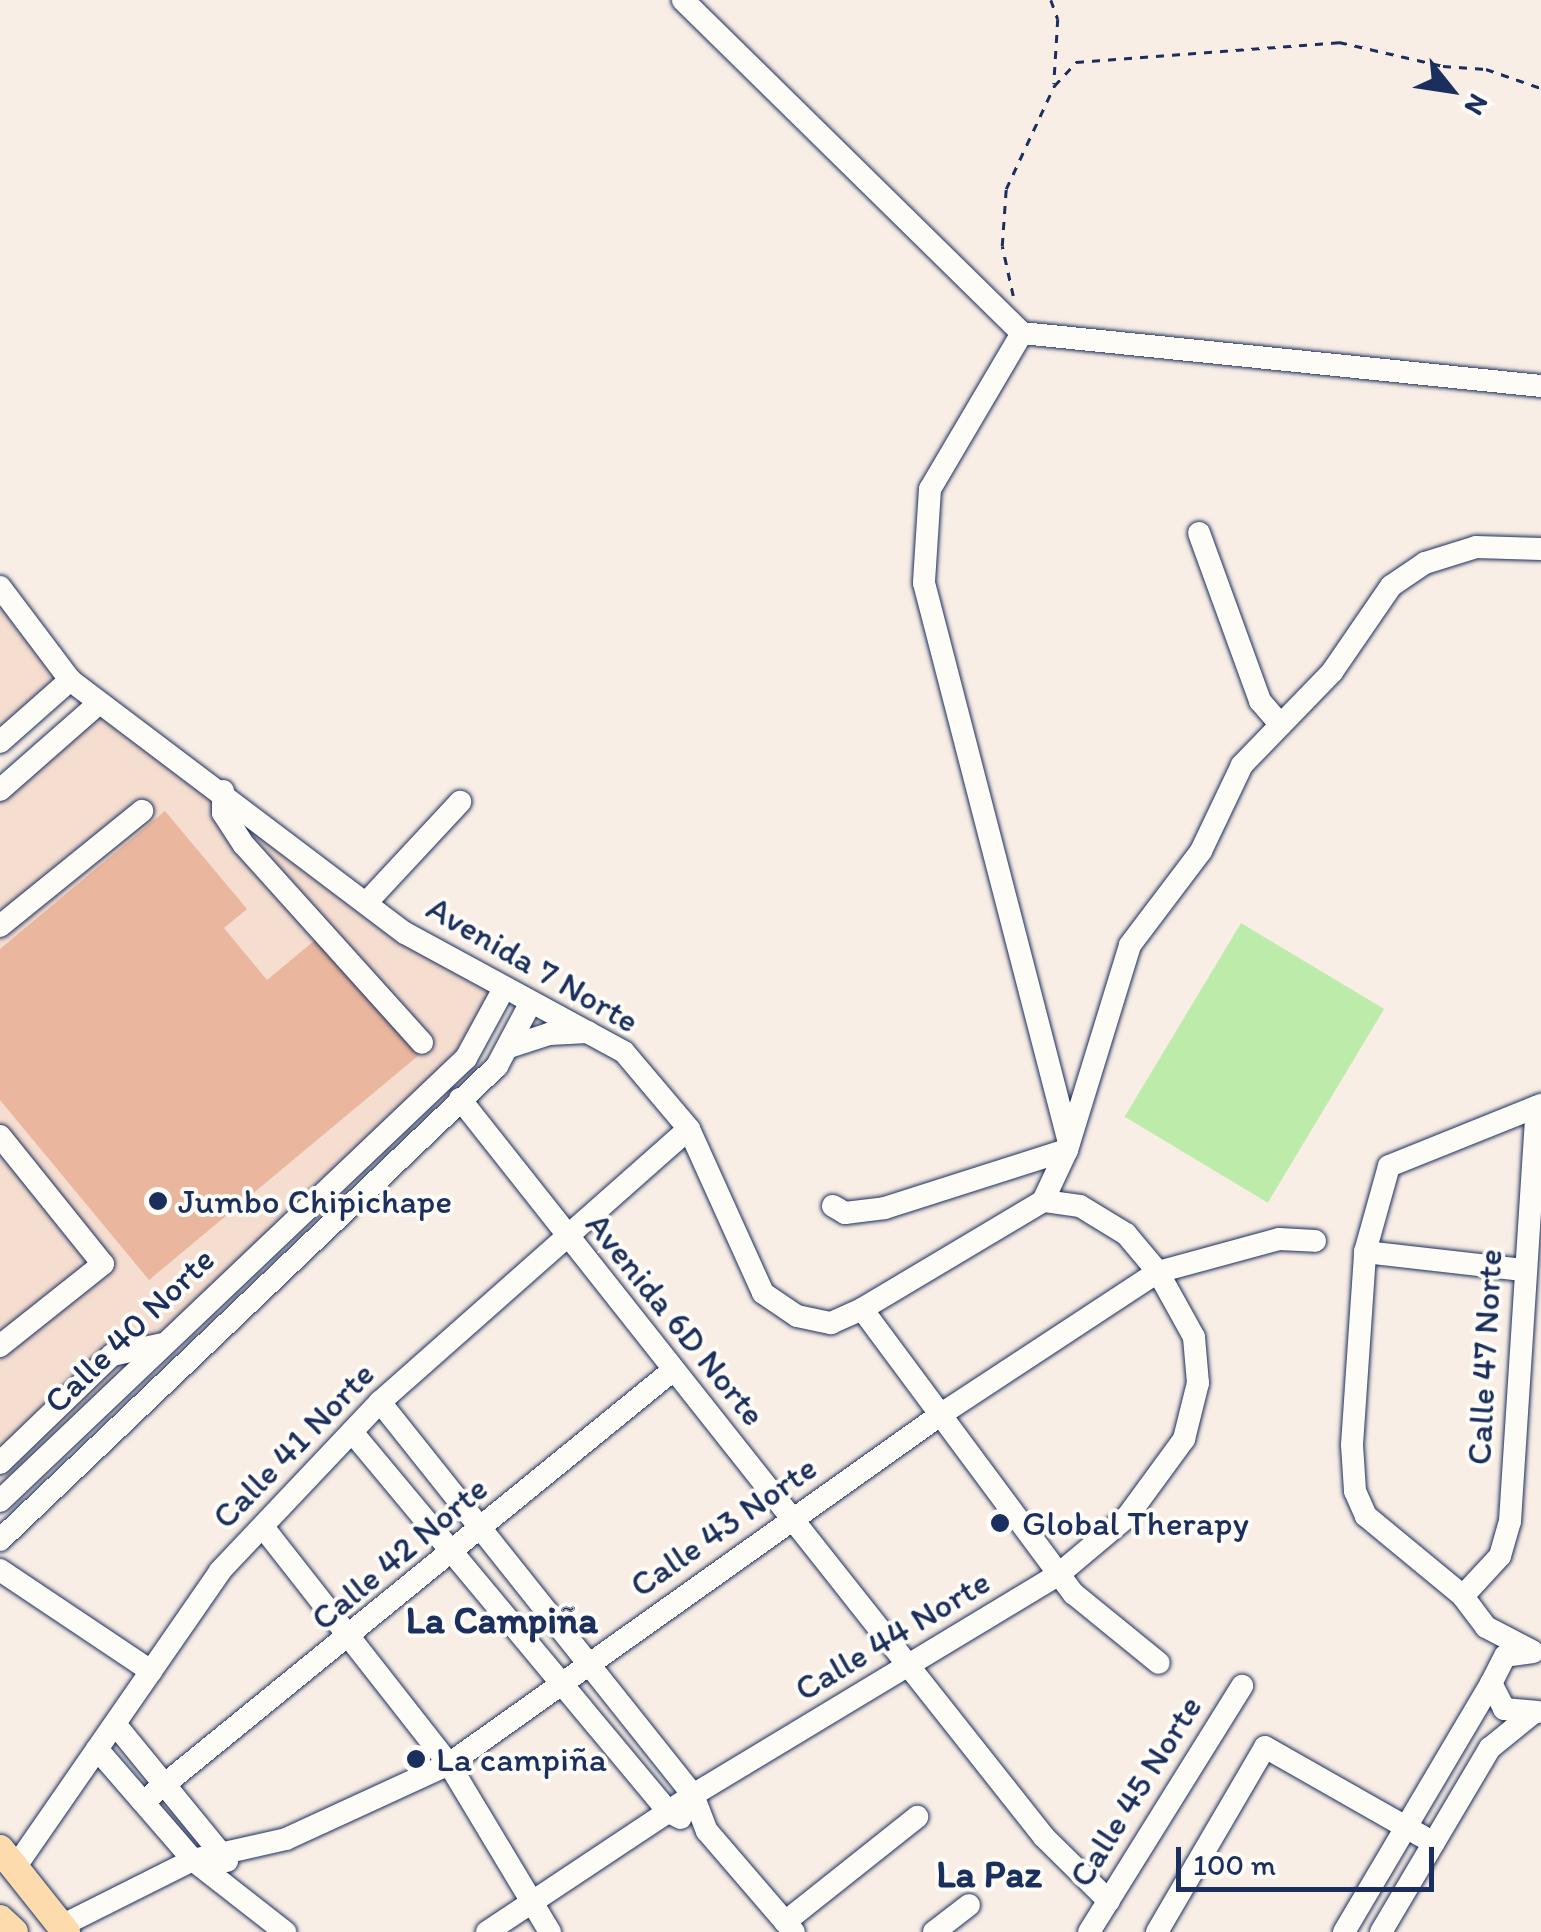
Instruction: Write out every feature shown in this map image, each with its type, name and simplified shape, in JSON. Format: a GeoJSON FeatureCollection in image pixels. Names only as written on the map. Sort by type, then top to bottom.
{"type":"FeatureCollection","features":[{"type":"Feature","properties":{"kind":"main road"},"geometry":{"type":"LineString","coordinates":[[7,1859],[64,1929]]}},
{"type":"Feature","properties":{"kind":"main road"},"geometry":{"type":"LineString","coordinates":[[0,1919],[14,1932]]}},
{"type":"Feature","properties":{"kind":"street"},"geometry":{"type":"LineString","coordinates":[[683,0],[1022,334],[1541,386]]}},
{"type":"Feature","properties":{"kind":"street"},"geometry":{"type":"LineString","coordinates":[[1022,334],[930,489],[924,583],[1068,1147]]}},
{"type":"Feature","properties":{"kind":"street"},"geometry":{"type":"LineString","coordinates":[[1199,534],[1260,701],[1280,724]]}},
{"type":"Feature","properties":{"kind":"street"},"geometry":{"type":"LineString","coordinates":[[1043,1202],[1068,1147],[1130,946],[1201,851],[1242,765],[1332,672],[1390,586],[1425,564],[1476,548],[1541,548]]}},
{"type":"Feature","properties":{"kind":"street","name":"Avenida 7 Norte"},"geometry":{"type":"LineString","coordinates":[[0,587],[70,680],[98,704],[222,791],[404,932],[503,990],[595,1032],[644,1071],[689,1129],[763,1294],[797,1316],[831,1323],[862,1309],[1043,1202]]}},
{"type":"Feature","properties":{"kind":"street"},"geometry":{"type":"LineString","coordinates":[[0,742],[70,680]]}},
{"type":"Feature","properties":{"kind":"street"},"geometry":{"type":"LineString","coordinates":[[0,790],[98,704]]}},
{"type":"Feature","properties":{"kind":"street"},"geometry":{"type":"LineString","coordinates":[[222,791],[223,813],[244,844],[422,1043]]}},
{"type":"Feature","properties":{"kind":"street"},"geometry":{"type":"LineString","coordinates":[[367,902],[460,802]]}},
{"type":"Feature","properties":{"kind":"street"},"geometry":{"type":"LineString","coordinates":[[0,926],[142,810]]}},
{"type":"Feature","properties":{"kind":"street","name":"Calle 40 Norte"},"geometry":{"type":"LineString","coordinates":[[0,1501],[466,1058],[503,990]]}},
{"type":"Feature","properties":{"kind":"street","name":"Calle 40 Norte"},"geometry":{"type":"LineString","coordinates":[[0,1540],[460,1099],[510,1047],[531,1002]]}},
{"type":"Feature","properties":{"kind":"street"},"geometry":{"type":"LineString","coordinates":[[510,1047],[549,1034],[595,1032]]}},
{"type":"Feature","properties":{"kind":"street","name":"Avenida 6D Norte"},"geometry":{"type":"LineString","coordinates":[[460,1099],[1044,1837],[1109,1902]]}},
{"type":"Feature","properties":{"kind":"street"},"geometry":{"type":"LineString","coordinates":[[1538,1653],[1486,1627],[1463,1596],[1366,1516],[1355,1491],[1355,1349],[1365,1252],[1389,1166],[1539,1106]]}},
{"type":"Feature","properties":{"kind":"street","name":"Calle 47 Norte"},"geometry":{"type":"LineString","coordinates":[[1463,1596],[1506,1542],[1530,1368],[1523,1270],[1539,1106]]}},
{"type":"Feature","properties":{"kind":"street","name":"Calle 41 Norte"},"geometry":{"type":"LineString","coordinates":[[7,1859],[97,1749],[220,1572],[380,1402],[689,1129]]}},
{"type":"Feature","properties":{"kind":"street"},"geometry":{"type":"LineString","coordinates":[[0,1136],[103,1264],[0,1346]]}},
{"type":"Feature","properties":{"kind":"street"},"geometry":{"type":"LineString","coordinates":[[833,1206],[845,1213],[885,1208],[1068,1147]]}},
{"type":"Feature","properties":{"kind":"street","name":"Calle 44 Norte"},"geometry":{"type":"LineString","coordinates":[[487,1932],[693,1796],[1059,1574],[1127,1517],[1184,1439],[1198,1383],[1194,1337],[1158,1272],[1126,1234],[1080,1206],[1043,1202]]}},
{"type":"Feature","properties":{"kind":"street","name":"Calle 43 Norte"},"geometry":{"type":"LineString","coordinates":[[64,1929],[193,1860],[286,1839],[449,1764],[940,1415],[1158,1272],[1279,1239],[1315,1240]]}},
{"type":"Feature","properties":{"kind":"street"},"geometry":{"type":"LineString","coordinates":[[1365,1252],[1523,1270]]}},
{"type":"Feature","properties":{"kind":"street"},"geometry":{"type":"LineString","coordinates":[[862,1309],[1059,1574],[1088,1608],[1159,1663]]}},
{"type":"Feature","properties":{"kind":"street"},"geometry":{"type":"LineString","coordinates":[[0,1463],[112,1355],[166,1344]]}},
{"type":"Feature","properties":{"kind":"street","name":"Calle 42 Norte"},"geometry":{"type":"LineString","coordinates":[[144,1802],[354,1636],[672,1371]]}},
{"type":"Feature","properties":{"kind":"street"},"geometry":{"type":"LineString","coordinates":[[380,1402],[693,1796],[706,1831],[790,1927],[918,1817]]}},
{"type":"Feature","properties":{"kind":"street"},"geometry":{"type":"LineString","coordinates":[[352,1432],[668,1812],[706,1831]]}},
{"type":"Feature","properties":{"kind":"street"},"geometry":{"type":"LineString","coordinates":[[264,1527],[354,1636],[449,1764],[550,1932]]}},
{"type":"Feature","properties":{"kind":"street"},"geometry":{"type":"LineString","coordinates":[[0,1570],[151,1671]]}},
{"type":"Feature","properties":{"kind":"street"},"geometry":{"type":"LineString","coordinates":[[1486,1627],[1491,1679],[1504,1709],[1536,1712]]}},
{"type":"Feature","properties":{"kind":"street"},"geometry":{"type":"LineString","coordinates":[[1344,1932],[1505,1656],[1538,1653]]}},
{"type":"Feature","properties":{"kind":"street","name":"Calle 45 Norte"},"geometry":{"type":"LineString","coordinates":[[1089,1932],[1242,1686]]}},
{"type":"Feature","properties":{"kind":"street"},"geometry":{"type":"LineString","coordinates":[[1381,1932],[1490,1748],[1536,1712]]}},
{"type":"Feature","properties":{"kind":"street"},"geometry":{"type":"LineString","coordinates":[[115,1724],[225,1852],[231,1884]]}},
{"type":"Feature","properties":{"kind":"street"},"geometry":{"type":"LineString","coordinates":[[1157,1932],[1265,1746],[1434,1843]]}},
{"type":"Feature","properties":{"kind":"street"},"geometry":{"type":"LineString","coordinates":[[97,1749],[193,1860],[231,1884],[284,1932]]}},
{"type":"Feature","properties":{"kind":"street"},"geometry":{"type":"LineString","coordinates":[[934,1932],[969,1905]]}},
{"type":"Feature","properties":{"kind":"path"},"geometry":{"type":"LineString","coordinates":[[1051,0],[1058,19],[1054,86]]}},
{"type":"Feature","properties":{"kind":"path"},"geometry":{"type":"LineString","coordinates":[[1022,334],[1002,246],[1006,188],[1054,86],[1076,62],[1294,41],[1340,42],[1443,66],[1486,69],[1541,88]]}},
{"type":"Feature","properties":{"kind":"shaded area"},"geometry":{"type":"Polygon","coordinates":[[[0,587],[70,680],[0,742],[0,587]]]}},
{"type":"Feature","properties":{"kind":"shaded area","name":"Jumbo Chipichape"},"geometry":{"type":"Polygon","coordinates":[[[98,704],[503,990],[484,1034],[0,1501],[0,790],[98,704]]]}},
{"type":"Feature","properties":{"kind":"green space"},"geometry":{"type":"Polygon","coordinates":[[[1241,923],[1384,1009],[1268,1203],[1125,1117],[1241,923]]]}},
{"type":"Feature","properties":{"kind":"building"},"geometry":{"type":"Polygon","coordinates":[[[165,811],[247,909],[224,928],[267,980],[320,936],[419,1055],[149,1280],[0,1100],[0,949],[165,811]]]}},
{"type":"Feature","properties":{"kind":"place","name":"Jumbo Chipichape"},"geometry":{"type":"Point","coordinates":[158,1201]}},
{"type":"Feature","properties":{"kind":"place","name":"Global Therapy"},"geometry":{"type":"Point","coordinates":[1000,1523]}},
{"type":"Feature","properties":{"kind":"place","name":"La campiña"},"geometry":{"type":"Point","coordinates":[416,1759]}},
{"type":"Feature","properties":{"kind":"district","name":"La Campiña"},"geometry":{"type":"Point","coordinates":[502,1621]}},
{"type":"Feature","properties":{"kind":"district","name":"La Paz"},"geometry":{"type":"Point","coordinates":[989,1875]}}]}
